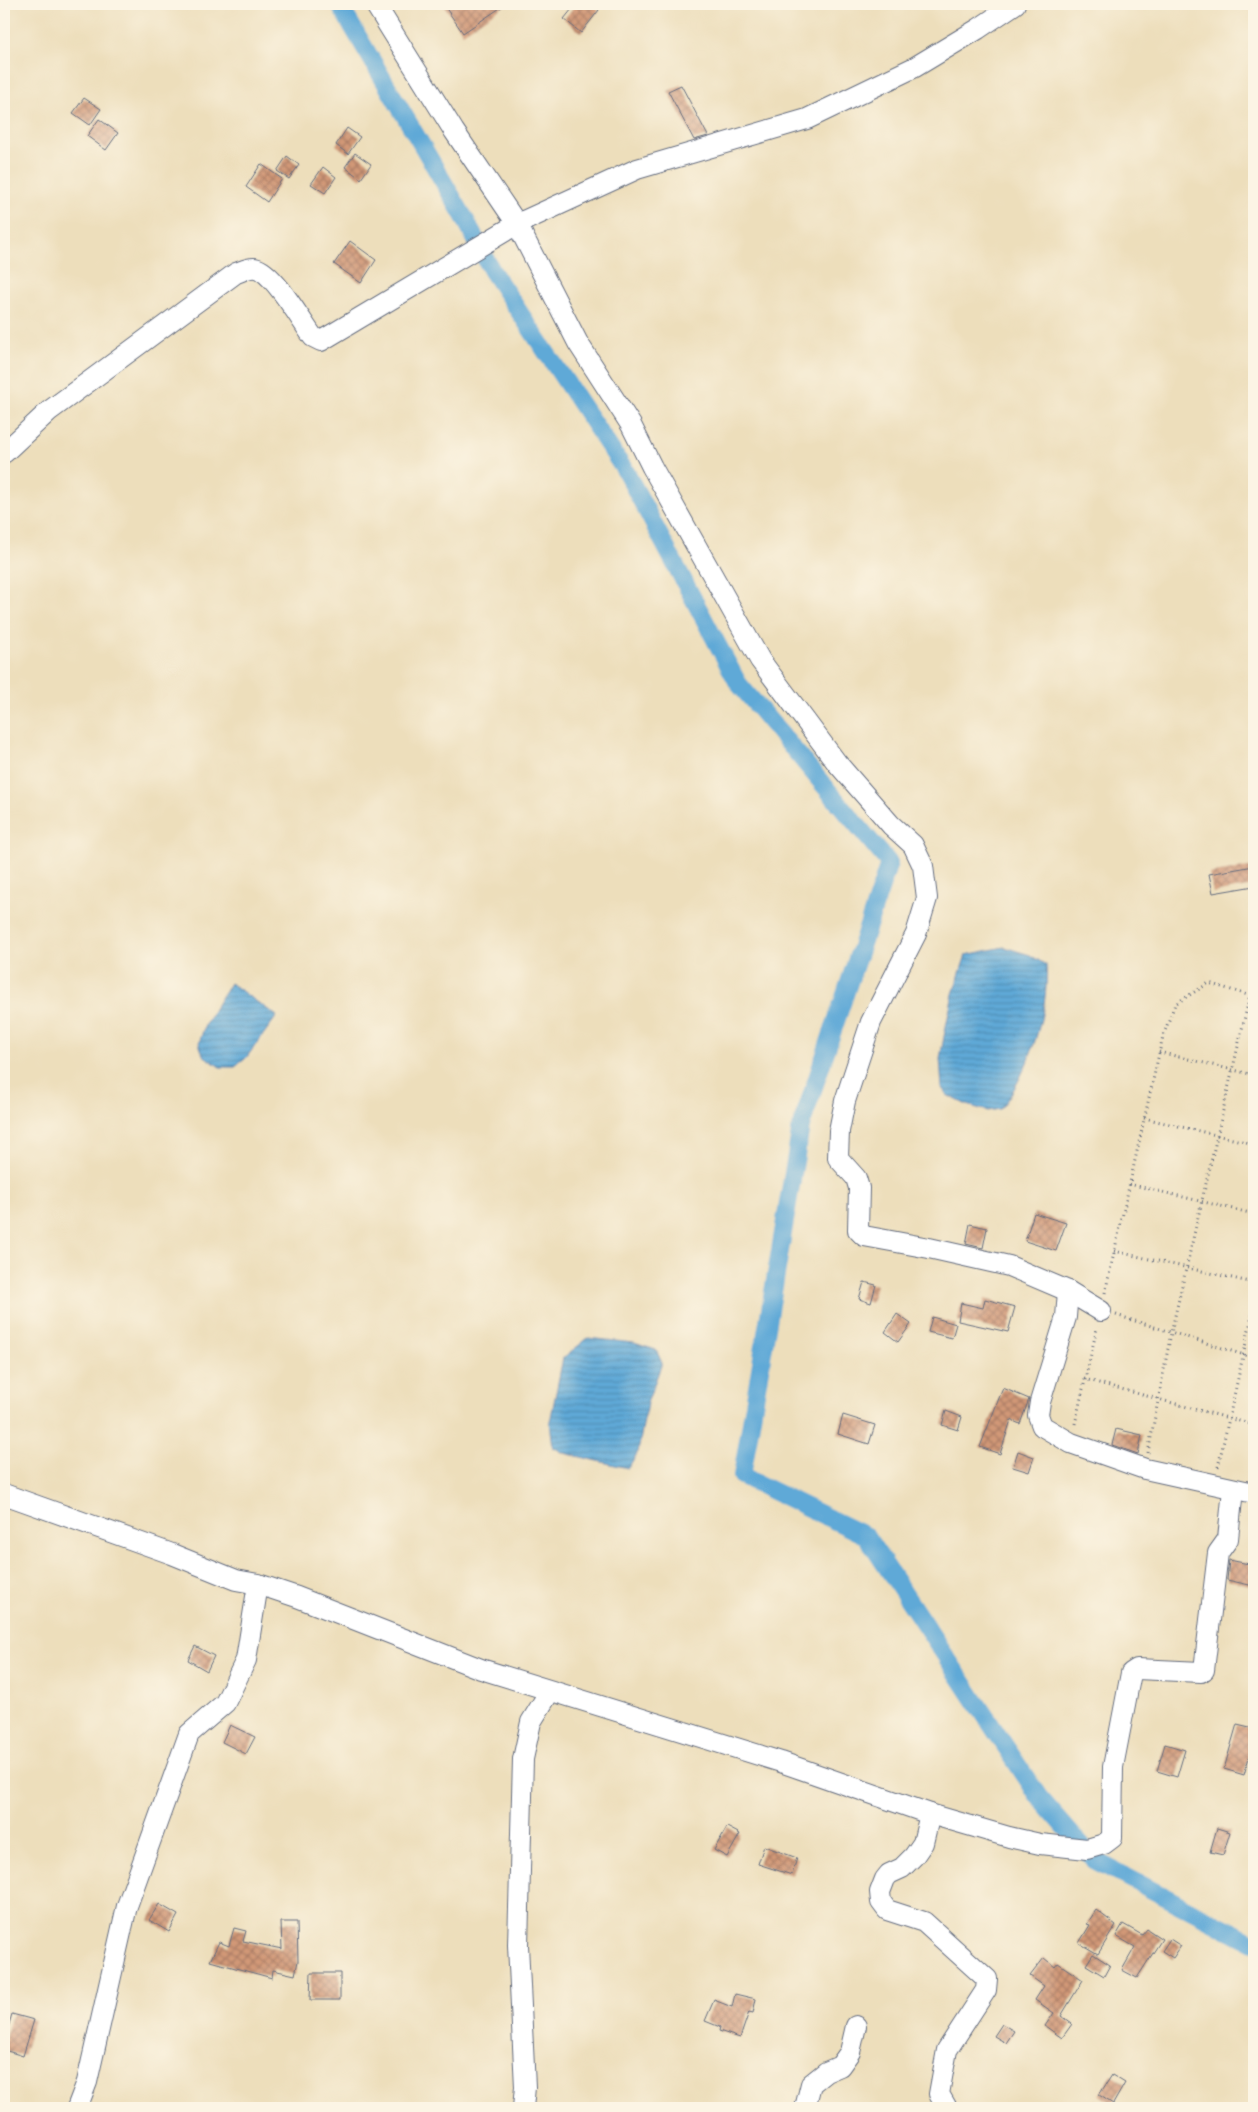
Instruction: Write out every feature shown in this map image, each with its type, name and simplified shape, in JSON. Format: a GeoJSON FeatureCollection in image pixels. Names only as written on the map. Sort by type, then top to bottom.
{"type":"FeatureCollection","features":[{"type":"Feature","properties":{"kind":"street"},"geometry":{"type":"LineString","coordinates":[[375,4],[454,131],[578,343],[631,425],[652,467],[760,660],[837,763],[891,825],[913,845],[924,866],[928,898],[916,934],[871,1022],[844,1102],[838,1131],[838,1158],[856,1178],[859,1188],[858,1230],[864,1236],[1009,1266],[1068,1291],[1101,1311]]}},
{"type":"Feature","properties":{"kind":"street"},"geometry":{"type":"LineString","coordinates":[[4,453],[49,411],[236,273],[250,268],[257,268],[270,278],[314,337],[321,341],[510,228],[637,169],[806,119],[915,67],[1015,4]]}},
{"type":"Feature","properties":{"kind":"street"},"geometry":{"type":"LineString","coordinates":[[1068,1291],[1066,1317],[1040,1402],[1038,1415],[1042,1426],[1072,1443],[1145,1469],[1254,1493]]}},
{"type":"Feature","properties":{"kind":"street"},"geometry":{"type":"LineString","coordinates":[[4,1494],[172,1554],[236,1580],[258,1584],[297,1597],[481,1669],[781,1762],[930,1814],[1009,1838],[1040,1844],[1087,1849],[1104,1844],[1112,1838],[1113,1767],[1131,1674],[1137,1669],[1200,1672],[1204,1670],[1218,1553],[1228,1539],[1224,1487]]}},
{"type":"Feature","properties":{"kind":"street"},"geometry":{"type":"LineString","coordinates":[[77,2108],[87,2082],[127,1906],[188,1734],[211,1717],[225,1703],[246,1660],[258,1584]]}},
{"type":"Feature","properties":{"kind":"street"},"geometry":{"type":"LineString","coordinates":[[523,2108],[525,2087],[518,1945],[523,1758],[531,1722],[550,1691]]}},
{"type":"Feature","properties":{"kind":"street"},"geometry":{"type":"LineString","coordinates":[[930,1814],[923,1843],[902,1868],[889,1874],[880,1892],[881,1902],[887,1910],[924,1922],[987,1979],[986,1990],[948,2050],[939,2094],[948,2108]]}},
{"type":"Feature","properties":{"kind":"street"},"geometry":{"type":"LineString","coordinates":[[805,2108],[810,2084],[826,2072],[840,2066],[850,2052],[856,2026]]}},
{"type":"Feature","properties":{"kind":"path"},"geometry":{"type":"LineString","coordinates":[[1072,1443],[1084,1380],[1159,1052],[1175,1004],[1209,983],[1254,997]]}},
{"type":"Feature","properties":{"kind":"path"},"geometry":{"type":"LineString","coordinates":[[1145,1469],[1160,1400],[1171,1333],[1250,995]]}},
{"type":"Feature","properties":{"kind":"path"},"geometry":{"type":"LineString","coordinates":[[1159,1052],[1254,1075]]}},
{"type":"Feature","properties":{"kind":"path"},"geometry":{"type":"LineString","coordinates":[[1144,1118],[1254,1144]]}},
{"type":"Feature","properties":{"kind":"path"},"geometry":{"type":"LineString","coordinates":[[1129,1184],[1254,1214]]}},
{"type":"Feature","properties":{"kind":"path"},"geometry":{"type":"LineString","coordinates":[[1114,1251],[1254,1283]]}},
{"type":"Feature","properties":{"kind":"path"},"geometry":{"type":"LineString","coordinates":[[1224,1487],[1228,1419],[1254,1307]]}},
{"type":"Feature","properties":{"kind":"path"},"geometry":{"type":"LineString","coordinates":[[1101,1311],[1242,1356],[1254,1358]]}},
{"type":"Feature","properties":{"kind":"path"},"geometry":{"type":"LineString","coordinates":[[1084,1380],[1254,1425]]}},
{"type":"Feature","properties":{"kind":"water"},"geometry":{"type":"Polygon","coordinates":[[[1004,947],[1030,955],[1046,965],[1046,982],[1041,1021],[1020,1079],[1000,1109],[988,1111],[967,1105],[947,1095],[942,1088],[940,1059],[953,994],[966,955],[1004,947]]]}},
{"type":"Feature","properties":{"kind":"water"},"geometry":{"type":"Polygon","coordinates":[[[230,983],[277,1016],[246,1058],[235,1067],[220,1067],[203,1055],[199,1043],[205,1025],[230,983]]]}},
{"type":"Feature","properties":{"kind":"water"},"geometry":{"type":"Polygon","coordinates":[[[588,1338],[634,1343],[656,1350],[662,1363],[647,1403],[638,1452],[628,1468],[564,1453],[553,1447],[550,1422],[563,1358],[588,1338]]]}},
{"type":"Feature","properties":{"kind":"building"},"geometry":{"type":"Polygon","coordinates":[[[443,4],[506,4],[463,33],[443,4]]]}},
{"type":"Feature","properties":{"kind":"building"},"geometry":{"type":"Polygon","coordinates":[[[576,4],[592,4],[599,10],[581,33],[564,19],[576,4]]]}},
{"type":"Feature","properties":{"kind":"building"},"geometry":{"type":"Polygon","coordinates":[[[681,85],[708,136],[694,140],[668,91],[681,85]]]}},
{"type":"Feature","properties":{"kind":"building"},"geometry":{"type":"Polygon","coordinates":[[[84,98],[101,109],[90,125],[73,113],[84,98]]]}},
{"type":"Feature","properties":{"kind":"building"},"geometry":{"type":"Polygon","coordinates":[[[99,119],[118,133],[106,150],[87,136],[99,119]]]}},
{"type":"Feature","properties":{"kind":"building"},"geometry":{"type":"Polygon","coordinates":[[[347,128],[360,137],[348,154],[336,145],[347,128]]]}},
{"type":"Feature","properties":{"kind":"building"},"geometry":{"type":"Polygon","coordinates":[[[355,153],[371,164],[361,179],[345,167],[355,153]]]}},
{"type":"Feature","properties":{"kind":"building"},"geometry":{"type":"Polygon","coordinates":[[[287,156],[299,165],[289,179],[277,171],[287,156]]]}},
{"type":"Feature","properties":{"kind":"building"},"geometry":{"type":"Polygon","coordinates":[[[261,164],[282,179],[267,202],[246,187],[261,164]]]}},
{"type":"Feature","properties":{"kind":"building"},"geometry":{"type":"Polygon","coordinates":[[[323,167],[336,177],[325,193],[311,184],[323,167]]]}},
{"type":"Feature","properties":{"kind":"building"},"geometry":{"type":"Polygon","coordinates":[[[350,241],[376,260],[361,283],[334,264],[350,241]]]}},
{"type":"Feature","properties":{"kind":"building"},"geometry":{"type":"Polygon","coordinates":[[[1254,866],[1254,886],[1213,893],[1209,874],[1254,866]]]}},
{"type":"Feature","properties":{"kind":"building"},"geometry":{"type":"Polygon","coordinates":[[[1034,1213],[1066,1223],[1056,1251],[1025,1241],[1034,1213]]]}},
{"type":"Feature","properties":{"kind":"building"},"geometry":{"type":"Polygon","coordinates":[[[970,1224],[987,1228],[983,1248],[966,1244],[970,1224]]]}},
{"type":"Feature","properties":{"kind":"building"},"geometry":{"type":"Polygon","coordinates":[[[864,1282],[876,1285],[871,1303],[859,1299],[864,1282]]]}},
{"type":"Feature","properties":{"kind":"building"},"geometry":{"type":"Polygon","coordinates":[[[985,1299],[1015,1307],[1008,1332],[958,1321],[961,1303],[983,1308],[985,1299]]]}},
{"type":"Feature","properties":{"kind":"building"},"geometry":{"type":"Polygon","coordinates":[[[897,1314],[911,1324],[898,1342],[885,1332],[897,1314]]]}},
{"type":"Feature","properties":{"kind":"building"},"geometry":{"type":"Polygon","coordinates":[[[932,1317],[956,1324],[952,1338],[928,1332],[932,1317]]]}},
{"type":"Feature","properties":{"kind":"building"},"geometry":{"type":"Polygon","coordinates":[[[1003,1388],[1029,1399],[1020,1424],[1011,1420],[1000,1454],[980,1447],[1003,1388]]]}},
{"type":"Feature","properties":{"kind":"building"},"geometry":{"type":"Polygon","coordinates":[[[946,1411],[962,1417],[958,1430],[942,1425],[946,1411]]]}},
{"type":"Feature","properties":{"kind":"building"},"geometry":{"type":"Polygon","coordinates":[[[843,1415],[875,1425],[869,1444],[838,1434],[843,1415]]]}},
{"type":"Feature","properties":{"kind":"building"},"geometry":{"type":"Polygon","coordinates":[[[1116,1429],[1142,1435],[1138,1454],[1112,1445],[1116,1429]]]}},
{"type":"Feature","properties":{"kind":"building"},"geometry":{"type":"Polygon","coordinates":[[[1018,1451],[1034,1457],[1029,1472],[1013,1467],[1018,1451]]]}},
{"type":"Feature","properties":{"kind":"building"},"geometry":{"type":"Polygon","coordinates":[[[1229,1560],[1254,1565],[1254,1586],[1227,1580],[1229,1560]]]}},
{"type":"Feature","properties":{"kind":"building"},"geometry":{"type":"Polygon","coordinates":[[[195,1646],[214,1656],[207,1671],[188,1660],[195,1646]]]}},
{"type":"Feature","properties":{"kind":"building"},"geometry":{"type":"Polygon","coordinates":[[[1237,1724],[1254,1728],[1254,1751],[1251,1750],[1244,1775],[1224,1769],[1237,1724]]]}},
{"type":"Feature","properties":{"kind":"building"},"geometry":{"type":"Polygon","coordinates":[[[230,1725],[255,1737],[246,1754],[222,1742],[230,1725]]]}},
{"type":"Feature","properties":{"kind":"building"},"geometry":{"type":"Polygon","coordinates":[[[1165,1744],[1185,1750],[1177,1777],[1157,1771],[1165,1744]]]}},
{"type":"Feature","properties":{"kind":"building"},"geometry":{"type":"Polygon","coordinates":[[[727,1827],[740,1834],[727,1857],[714,1850],[727,1827]]]}},
{"type":"Feature","properties":{"kind":"building"},"geometry":{"type":"Polygon","coordinates":[[[1217,1828],[1230,1832],[1223,1855],[1210,1852],[1217,1828]]]}},
{"type":"Feature","properties":{"kind":"building"},"geometry":{"type":"Polygon","coordinates":[[[764,1846],[797,1858],[792,1875],[758,1864],[764,1846]]]}},
{"type":"Feature","properties":{"kind":"building"},"geometry":{"type":"Polygon","coordinates":[[[159,1904],[178,1915],[169,1932],[149,1920],[159,1904]]]}},
{"type":"Feature","properties":{"kind":"building"},"geometry":{"type":"Polygon","coordinates":[[[1096,1910],[1116,1925],[1098,1954],[1079,1943],[1090,1925],[1087,1924],[1096,1910]]]}},
{"type":"Feature","properties":{"kind":"building"},"geometry":{"type":"Polygon","coordinates":[[[281,1922],[297,1922],[298,1961],[295,1975],[273,1970],[272,1978],[210,1961],[219,1942],[229,1946],[234,1928],[246,1931],[243,1941],[282,1949],[281,1922]]]}},
{"type":"Feature","properties":{"kind":"building"},"geometry":{"type":"Polygon","coordinates":[[[1123,1924],[1142,1935],[1147,1929],[1162,1939],[1137,1978],[1122,1970],[1135,1947],[1116,1936],[1123,1924]]]}},
{"type":"Feature","properties":{"kind":"building"},"geometry":{"type":"Polygon","coordinates":[[[1170,1939],[1181,1946],[1173,1958],[1162,1951],[1170,1939]]]}},
{"type":"Feature","properties":{"kind":"building"},"geometry":{"type":"Polygon","coordinates":[[[1093,1954],[1110,1965],[1104,1976],[1086,1965],[1093,1954]]]}},
{"type":"Feature","properties":{"kind":"building"},"geometry":{"type":"Polygon","coordinates":[[[1044,1958],[1055,1967],[1058,1963],[1083,1980],[1061,2016],[1072,2024],[1062,2038],[1045,2026],[1054,2013],[1035,2000],[1044,1986],[1030,1976],[1044,1958]]]}},
{"type":"Feature","properties":{"kind":"building"},"geometry":{"type":"Polygon","coordinates":[[[311,1973],[340,1973],[340,2000],[310,2000],[311,1973]]]}},
{"type":"Feature","properties":{"kind":"building"},"geometry":{"type":"Polygon","coordinates":[[[735,1994],[756,1999],[753,2013],[749,2012],[740,2038],[719,2031],[720,2027],[705,2021],[714,2000],[732,2007],[735,1994]]]}},
{"type":"Feature","properties":{"kind":"building"},"geometry":{"type":"Polygon","coordinates":[[[12,2014],[34,2020],[23,2056],[4,2050],[4,2041],[12,2014]]]}},
{"type":"Feature","properties":{"kind":"building"},"geometry":{"type":"Polygon","coordinates":[[[1002,2024],[1014,2031],[1006,2043],[994,2036],[1002,2024]]]}},
{"type":"Feature","properties":{"kind":"building"},"geometry":{"type":"Polygon","coordinates":[[[1112,2075],[1125,2083],[1113,2104],[1099,2095],[1112,2075]]]}},
{"type":"Feature","properties":{"kind":"waterway"},"geometry":{"type":"LineString","coordinates":[[339,4],[464,217],[492,271],[626,472],[738,683],[889,863],[801,1126],[742,1476],[866,1536],[1039,1797],[1094,1860],[1254,1943]]}}]}
